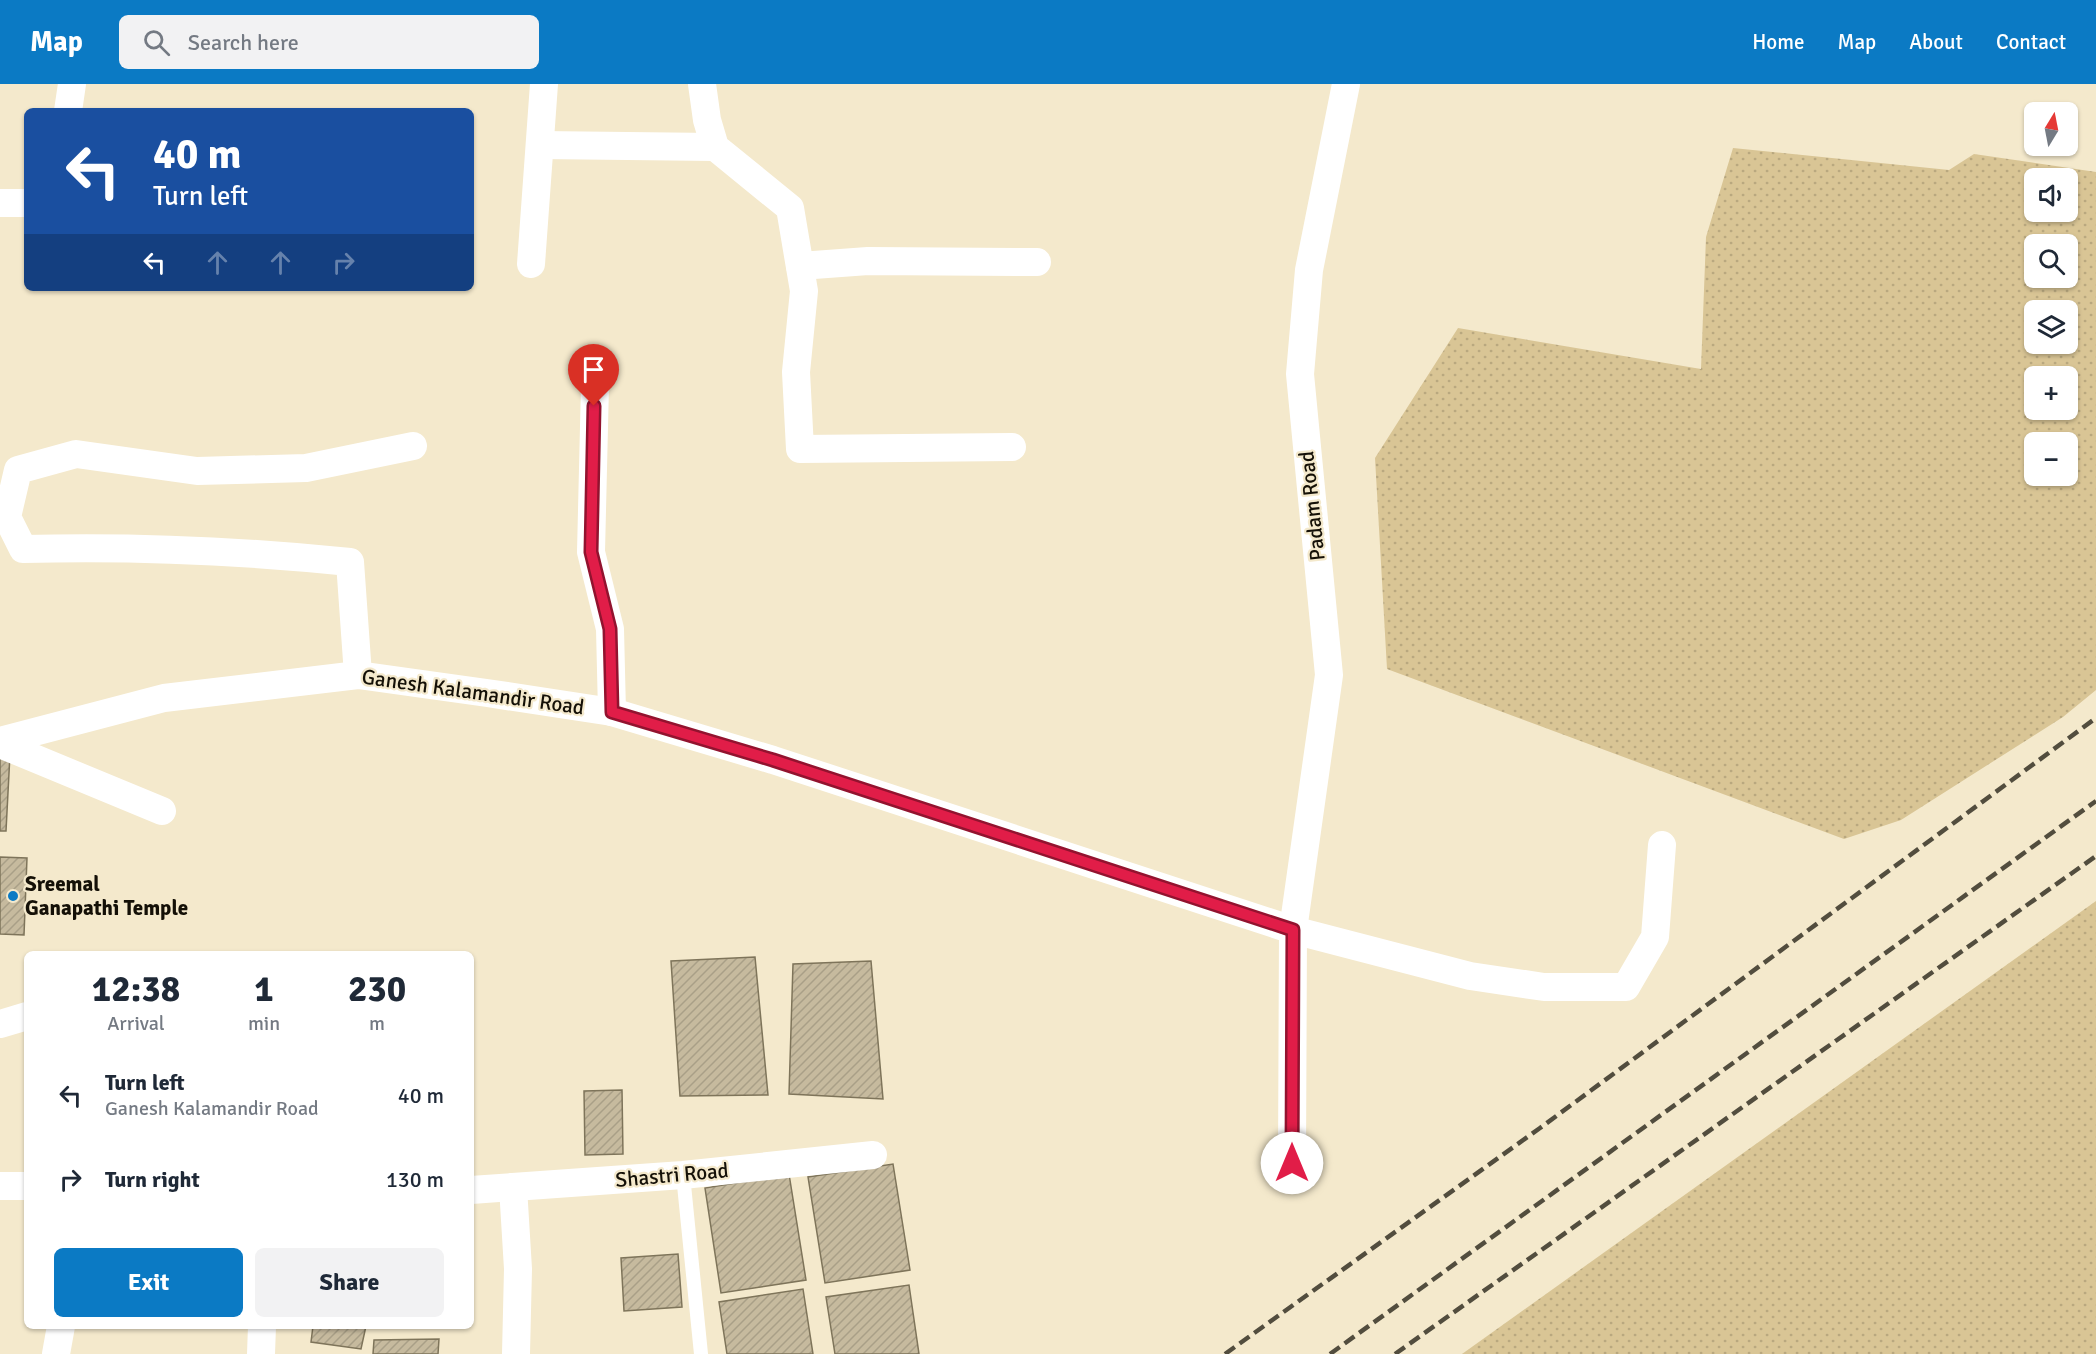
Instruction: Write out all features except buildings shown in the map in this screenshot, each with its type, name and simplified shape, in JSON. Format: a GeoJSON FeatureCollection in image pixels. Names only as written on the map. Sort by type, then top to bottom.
{"type":"FeatureCollection","features":[{"type":"Feature","properties":{"kind":"street"},"geometry":{"type":"LineString","coordinates":[[68,108],[72,84]]}},
{"type":"Feature","properties":{"kind":"street"},"geometry":{"type":"LineString","coordinates":[[531,264],[544,84]]}},
{"type":"Feature","properties":{"kind":"street"},"geometry":{"type":"LineString","coordinates":[[702,84],[707,120],[715,147],[790,208],[804,291],[796,372],[800,449],[1012,447]]}},
{"type":"Feature","properties":{"kind":"street","name":"Padam Road"},"geometry":{"type":"LineString","coordinates":[[1292,1163],[1293,930],[1329,675],[1300,374],[1309,270],[1346,84]]}},
{"type":"Feature","properties":{"kind":"street"},"geometry":{"type":"LineString","coordinates":[[540,145],[715,147]]}},
{"type":"Feature","properties":{"kind":"street"},"geometry":{"type":"LineString","coordinates":[[0,203],[24,203]]}},
{"type":"Feature","properties":{"kind":"street"},"geometry":{"type":"LineString","coordinates":[[800,266],[868,261],[1037,262]]}},
{"type":"Feature","properties":{"kind":"street"},"geometry":{"type":"LineString","coordinates":[[595,385],[591,552],[610,629],[612,712]]}},
{"type":"Feature","properties":{"kind":"street"},"geometry":{"type":"LineString","coordinates":[[358,675],[350,562],[275,555],[108,547],[23,549],[7,517],[18,470],[76,454],[197,471],[306,468],[413,446]]}},
{"type":"Feature","properties":{"kind":"street","name":"Ganesh Kalamandir Road"},"geometry":{"type":"LineString","coordinates":[[0,742],[164,698],[358,675],[612,712],[773,760],[1293,930],[1470,976],[1544,987],[1626,987],[1655,937],[1662,845]]}},
{"type":"Feature","properties":{"kind":"street"},"geometry":{"type":"LineString","coordinates":[[0,742],[162,811]]}},
{"type":"Feature","properties":{"kind":"street"},"geometry":{"type":"LineString","coordinates":[[0,1024],[24,1017]]}},
{"type":"Feature","properties":{"kind":"street","name":"Shastri Road"},"geometry":{"type":"LineString","coordinates":[[474,1190],[683,1175],[873,1155]]}},
{"type":"Feature","properties":{"kind":"street"},"geometry":{"type":"LineString","coordinates":[[0,1186],[24,1186]]}},
{"type":"Feature","properties":{"kind":"street"},"geometry":{"type":"LineString","coordinates":[[513,1187],[518,1269],[516,1354]]}},
{"type":"Feature","properties":{"kind":"street"},"geometry":{"type":"LineString","coordinates":[[56,1354],[60,1329]]}},
{"type":"Feature","properties":{"kind":"street"},"geometry":{"type":"LineString","coordinates":[[261,1354],[262,1329]]}},
{"type":"Feature","properties":{"kind":"lane"},"geometry":{"type":"LineString","coordinates":[[683,1175],[701,1354]]}},
{"type":"Feature","properties":{"kind":"shaded area"},"geometry":{"type":"Polygon","coordinates":[[[1733,148],[1949,170],[1974,154],[2069,168],[2024,168],[2024,222],[2078,222],[2078,169],[2096,172],[2096,690],[2063,717],[1901,820],[1844,839],[1387,669],[1375,458],[1458,328],[1701,369],[1706,237],[1733,148]]]}},
{"type":"Feature","properties":{"kind":"shaded area"},"geometry":{"type":"Polygon","coordinates":[[[2096,901],[2096,1354],[1462,1354],[2096,901]]]}},
{"type":"Feature","properties":{"kind":"railway"},"geometry":{"type":"LineString","coordinates":[[1225,1354],[1540,1128],[2096,718]]}},
{"type":"Feature","properties":{"kind":"railway"},"geometry":{"type":"LineString","coordinates":[[1330,1354],[2096,801]]}},
{"type":"Feature","properties":{"kind":"railway"},"geometry":{"type":"LineString","coordinates":[[1395,1354],[2096,856]]}},
{"type":"Feature","properties":{"kind":"place","name":"Sreemal Ganapathi Temple"},"geometry":{"type":"Point","coordinates":[13,896]}},
{"type":"Feature","properties":{"kind":"route"},"geometry":{"type":"LineString","coordinates":[[594,406],[591,552],[610,629],[612,712],[773,760],[1293,930],[1292,1163]]}}]}
